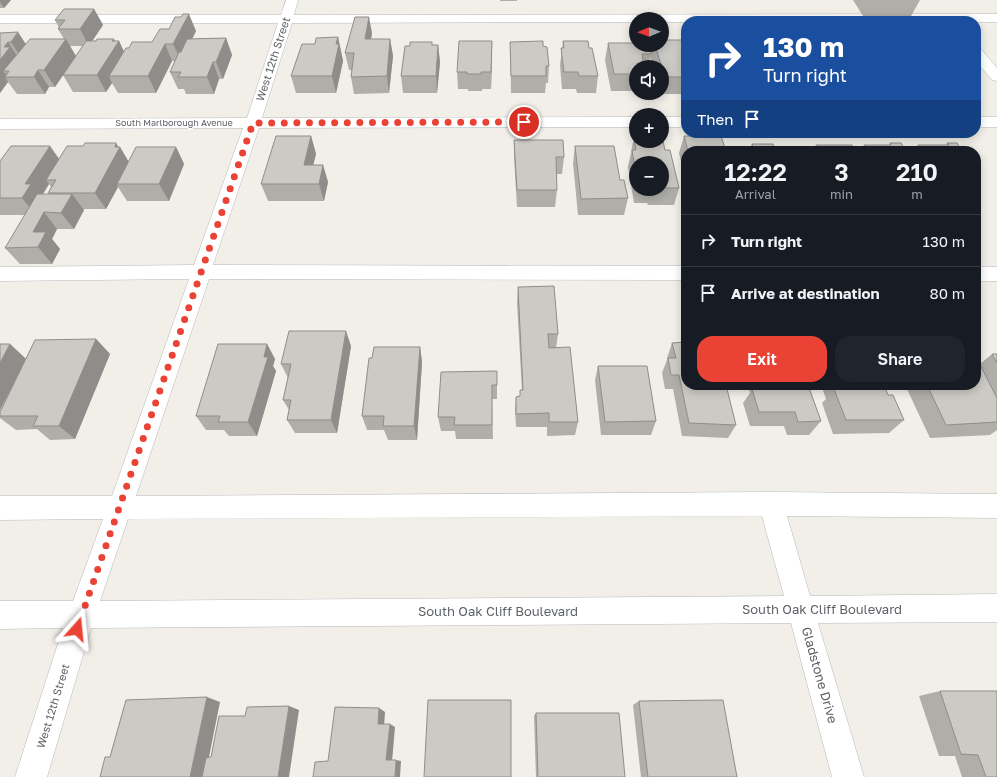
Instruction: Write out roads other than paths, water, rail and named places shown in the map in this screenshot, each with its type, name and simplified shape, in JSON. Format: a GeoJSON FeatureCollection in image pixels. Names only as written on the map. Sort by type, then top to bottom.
{"type":"FeatureCollection","features":[{"type":"Feature","properties":{"kind":"street"},"geometry":{"type":"LineString","coordinates":[[938,6],[946,16]]}},
{"type":"Feature","properties":{"kind":"street"},"geometry":{"type":"LineString","coordinates":[[0,19],[289,9],[751,16]]}},
{"type":"Feature","properties":{"kind":"street","name":"West 12th Street"},"geometry":{"type":"LineString","coordinates":[[31,777],[81,615],[253,123],[289,9]]}},
{"type":"Feature","properties":{"kind":"street"},"geometry":{"type":"LineString","coordinates":[[981,18],[997,18]]}},
{"type":"Feature","properties":{"kind":"street"},"geometry":{"type":"LineString","coordinates":[[981,58],[997,77]]}},
{"type":"Feature","properties":{"kind":"street","name":"South Marlborough Avenue"},"geometry":{"type":"LineString","coordinates":[[0,124],[629,122]]}},
{"type":"Feature","properties":{"kind":"street"},"geometry":{"type":"LineString","coordinates":[[669,122],[681,122]]}},
{"type":"Feature","properties":{"kind":"street"},"geometry":{"type":"LineString","coordinates":[[981,122],[997,122]]}},
{"type":"Feature","properties":{"kind":"street"},"geometry":{"type":"LineString","coordinates":[[0,274],[201,272],[681,273]]}},
{"type":"Feature","properties":{"kind":"street"},"geometry":{"type":"LineString","coordinates":[[981,274],[997,274]]}},
{"type":"Feature","properties":{"kind":"street"},"geometry":{"type":"LineString","coordinates":[[0,508],[771,504],[997,506]]}},
{"type":"Feature","properties":{"kind":"street","name":"Gladstone Drive"},"geometry":{"type":"LineString","coordinates":[[771,504],[848,777]]}},
{"type":"Feature","properties":{"kind":"street","name":"South Oak Cliff Boulevard"},"geometry":{"type":"LineString","coordinates":[[0,615],[997,608]]}}]}
